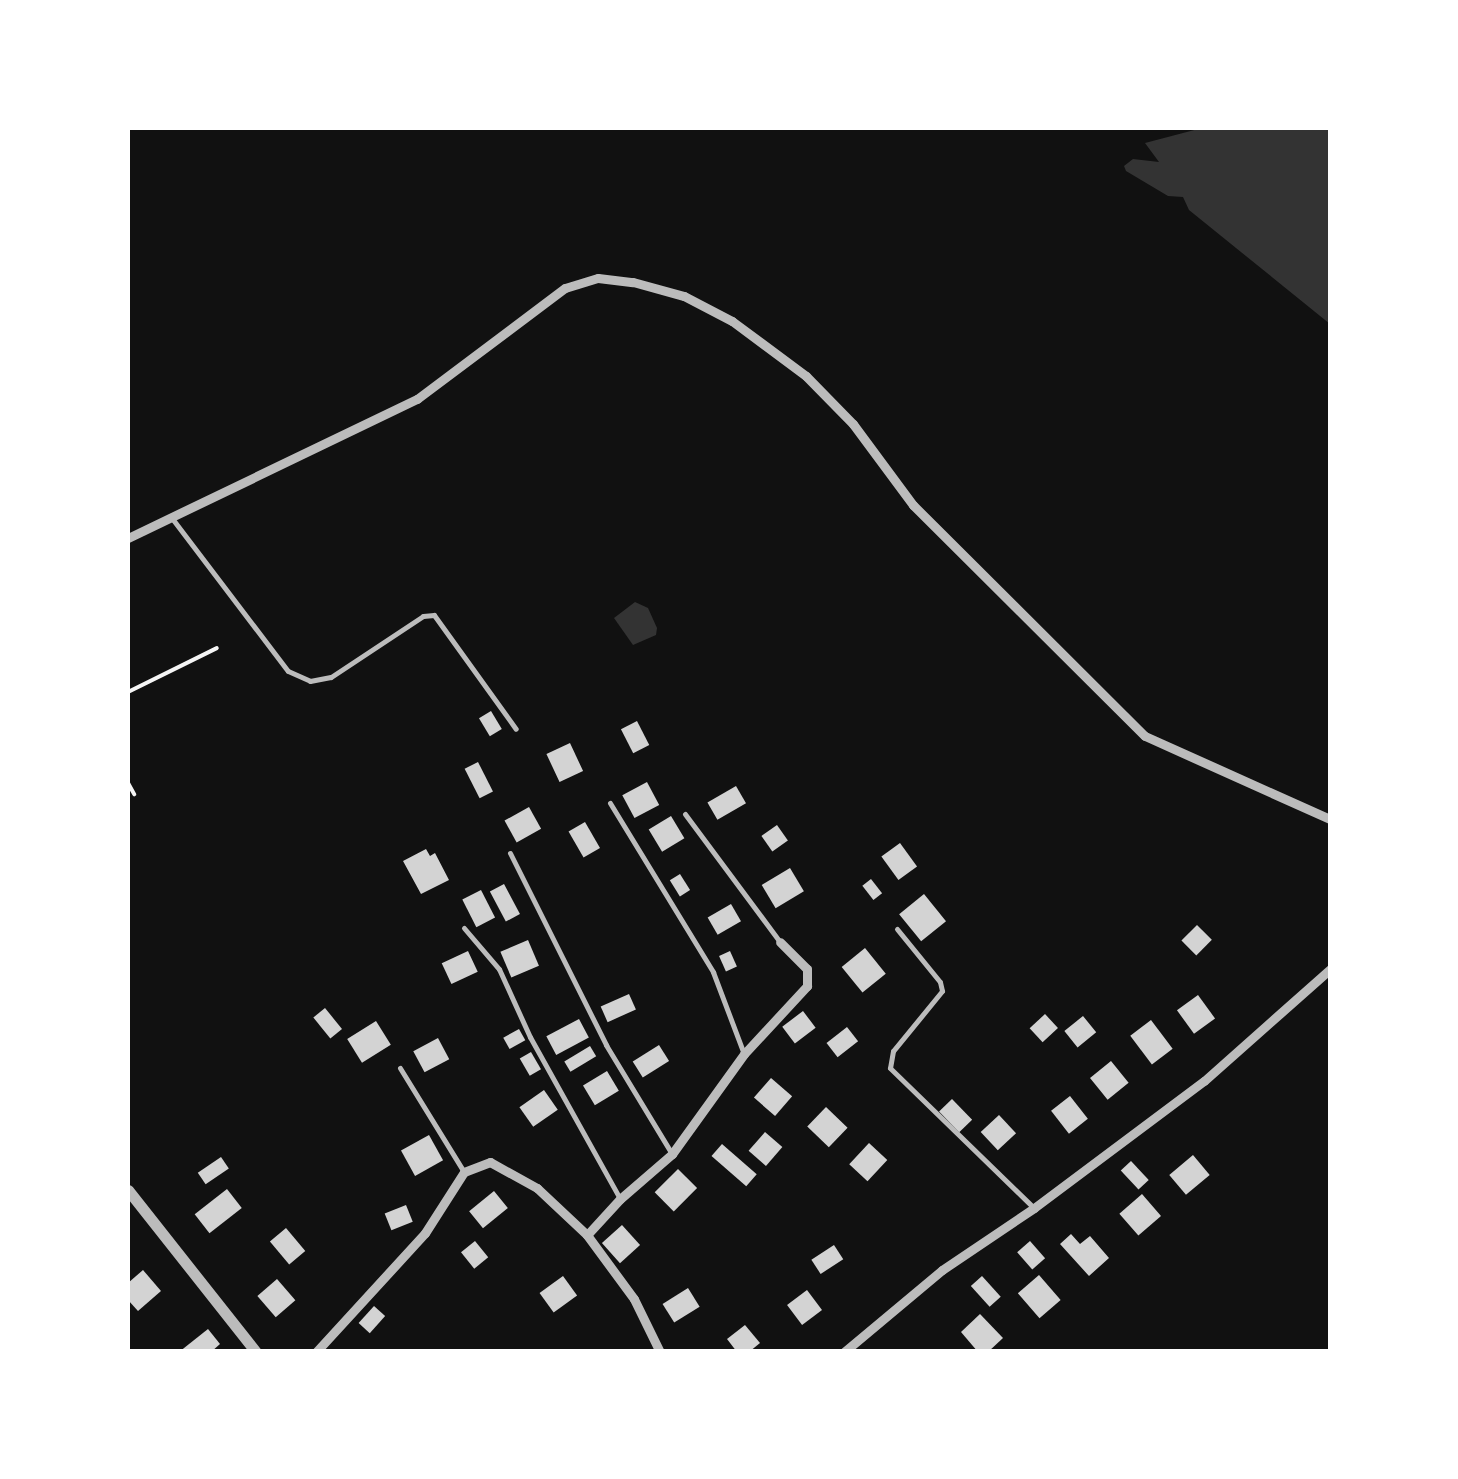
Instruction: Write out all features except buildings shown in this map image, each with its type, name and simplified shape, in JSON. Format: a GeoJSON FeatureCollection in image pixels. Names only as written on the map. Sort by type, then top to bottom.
{"type":"FeatureCollection","features":[{"type":"Feature","properties":{"kind":"street"},"geometry":{"type":"LineString","coordinates":[[128,538],[417,399],[564,288],[598,278],[633,282],[684,296],[732,321],[806,376],[853,424],[913,505],[1144,736],[1330,819]]}},
{"type":"Feature","properties":{"kind":"street"},"geometry":{"type":"LineString","coordinates":[[587,1235],[620,1198],[672,1154],[744,1054],[807,986],[807,969],[780,942]]}},
{"type":"Feature","properties":{"kind":"street"},"geometry":{"type":"LineString","coordinates":[[844,1352],[942,1270],[1034,1208],[1204,1081],[1330,970]]}},
{"type":"Feature","properties":{"kind":"street"},"geometry":{"type":"LineString","coordinates":[[316,1352],[426,1233],[464,1172],[477,1163],[490,1162],[508,1168],[587,1235],[634,1299],[660,1352]]}},
{"type":"Feature","properties":{"kind":"street"},"geometry":{"type":"LineString","coordinates":[[128,1190],[256,1352]]}},
{"type":"Feature","properties":{"kind":"lane"},"geometry":{"type":"LineString","coordinates":[[171,517],[288,671],[310,681],[331,678],[423,616],[434,616],[516,729]]}},
{"type":"Feature","properties":{"kind":"lane"},"geometry":{"type":"LineString","coordinates":[[610,803],[712,972],[744,1054]]}},
{"type":"Feature","properties":{"kind":"lane"},"geometry":{"type":"LineString","coordinates":[[685,814],[780,942]]}},
{"type":"Feature","properties":{"kind":"lane"},"geometry":{"type":"LineString","coordinates":[[510,853],[606,1045],[672,1154]]}},
{"type":"Feature","properties":{"kind":"lane"},"geometry":{"type":"LineString","coordinates":[[464,928],[499,969],[530,1037],[620,1198]]}},
{"type":"Feature","properties":{"kind":"lane"},"geometry":{"type":"LineString","coordinates":[[898,928],[940,982],[942,991],[894,1051],[890,1068],[1034,1208]]}},
{"type":"Feature","properties":{"kind":"lane"},"geometry":{"type":"LineString","coordinates":[[400,1068],[464,1172]]}},
{"type":"Feature","properties":{"kind":"path"},"geometry":{"type":"LineString","coordinates":[[128,692],[217,648]]}},
{"type":"Feature","properties":{"kind":"path"},"geometry":{"type":"LineString","coordinates":[[128,783],[134,794]]}},
{"type":"Feature","properties":{"kind":"shaded area"},"geometry":{"type":"Polygon","coordinates":[[[1202,128],[1330,128],[1330,324],[1189,210],[1183,197],[1168,196],[1126,171],[1124,166],[1133,159],[1159,162],[1145,143],[1202,128]]]}},
{"type":"Feature","properties":{"kind":"shaded area"},"geometry":{"type":"Polygon","coordinates":[[[635,602],[648,608],[657,628],[656,635],[633,645],[614,618],[635,602]]]}}]}
